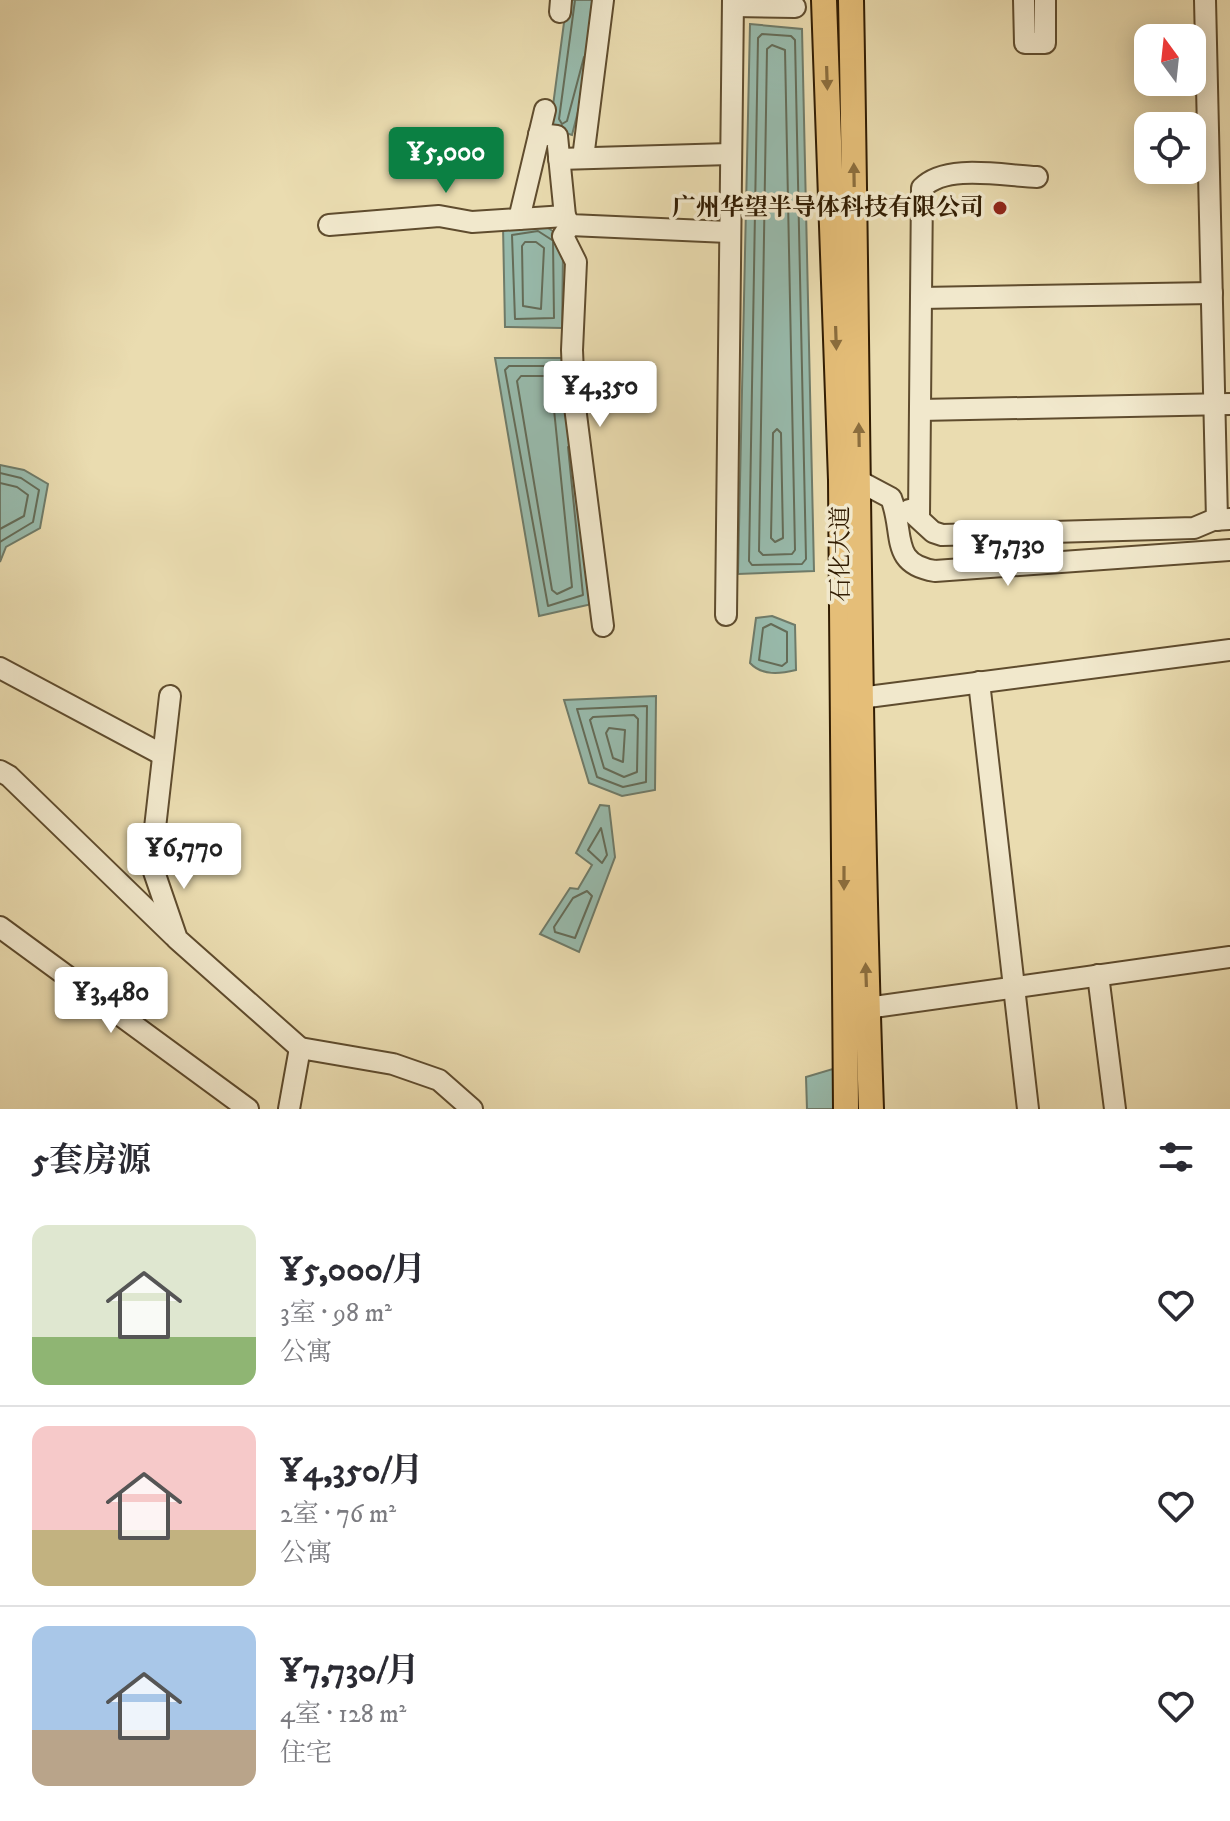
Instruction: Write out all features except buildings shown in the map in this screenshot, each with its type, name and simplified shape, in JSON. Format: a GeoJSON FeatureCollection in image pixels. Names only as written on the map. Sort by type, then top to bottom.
{"type":"FeatureCollection","features":[{"type":"Feature","properties":{"kind":"main road","name":"石化大道"},"geometry":{"type":"LineString","coordinates":[[824,0],[860,698],[856,1010],[846,1109]]}},
{"type":"Feature","properties":{"kind":"main road","name":"石化大道"},"geometry":{"type":"LineString","coordinates":[[851,0],[850,480],[856,1010],[871,1109]]}},
{"type":"Feature","properties":{"kind":"street"},"geometry":{"type":"LineString","coordinates":[[583,158],[603,0]]}},
{"type":"Feature","properties":{"kind":"street"},"geometry":{"type":"LineString","coordinates":[[1024,0],[1025,43],[1045,43],[1045,0]]}},
{"type":"Feature","properties":{"kind":"street"},"geometry":{"type":"LineString","coordinates":[[893,502],[919,516],[933,532],[942,535],[1194,528],[1223,519],[1221,340],[1212,293],[1205,0]]}},
{"type":"Feature","properties":{"kind":"street"},"geometry":{"type":"LineString","coordinates":[[726,615],[733,3],[795,7]]}},
{"type":"Feature","properties":{"kind":"street"},"geometry":{"type":"LineString","coordinates":[[519,219],[545,110]]}},
{"type":"Feature","properties":{"kind":"street"},"geometry":{"type":"LineString","coordinates":[[539,134],[557,136],[568,220],[563,236],[576,262],[572,350],[574,399],[603,626]]}},
{"type":"Feature","properties":{"kind":"street"},"geometry":{"type":"LineString","coordinates":[[559,159],[730,154]]}},
{"type":"Feature","properties":{"kind":"street"},"geometry":{"type":"LineString","coordinates":[[919,516],[922,188],[932,177],[949,174],[1037,177]]}},
{"type":"Feature","properties":{"kind":"street"},"geometry":{"type":"LineString","coordinates":[[329,225],[439,216],[472,222],[568,220],[728,232]]}},
{"type":"Feature","properties":{"kind":"street"},"geometry":{"type":"LineString","coordinates":[[921,298],[1212,293]]}},
{"type":"Feature","properties":{"kind":"street"},"geometry":{"type":"LineString","coordinates":[[920,410],[1222,404]]}},
{"type":"Feature","properties":{"kind":"street"},"geometry":{"type":"LineString","coordinates":[[850,480],[891,498],[903,552],[910,564],[935,571],[1230,550]]}},
{"type":"Feature","properties":{"kind":"street"},"geometry":{"type":"LineString","coordinates":[[860,698],[1230,650]]}},
{"type":"Feature","properties":{"kind":"street"},"geometry":{"type":"LineString","coordinates":[[0,668],[163,755]]}},
{"type":"Feature","properties":{"kind":"street"},"geometry":{"type":"LineString","coordinates":[[979,682],[1028,1109]]}},
{"type":"Feature","properties":{"kind":"street"},"geometry":{"type":"LineString","coordinates":[[170,696],[151,863],[177,939]]}},
{"type":"Feature","properties":{"kind":"street"},"geometry":{"type":"LineString","coordinates":[[0,771],[9,776],[177,939],[300,1048],[393,1064],[439,1080],[472,1109]]}},
{"type":"Feature","properties":{"kind":"street"},"geometry":{"type":"LineString","coordinates":[[0,927],[248,1109]]}},
{"type":"Feature","properties":{"kind":"street"},"geometry":{"type":"LineString","coordinates":[[856,1010],[1230,957]]}},
{"type":"Feature","properties":{"kind":"street"},"geometry":{"type":"LineString","coordinates":[[1098,975],[1115,1109]]}},
{"type":"Feature","properties":{"kind":"street"},"geometry":{"type":"LineString","coordinates":[[289,1109],[300,1048]]}},
{"type":"Feature","properties":{"kind":"water"},"geometry":{"type":"Polygon","coordinates":[[[567,0],[600,0],[598,33],[572,135],[550,128],[567,0]]]}},
{"type":"Feature","properties":{"kind":"water"},"geometry":{"type":"Polygon","coordinates":[[[750,24],[802,29],[814,571],[738,574],[750,24]]]}},
{"type":"Feature","properties":{"kind":"water"},"geometry":{"type":"Polygon","coordinates":[[[540,223],[559,235],[563,254],[562,328],[505,327],[503,226],[540,223]]]}},
{"type":"Feature","properties":{"kind":"water"},"geometry":{"type":"Polygon","coordinates":[[[495,358],[567,358],[592,604],[539,616],[495,358]]]}},
{"type":"Feature","properties":{"kind":"water"},"geometry":{"type":"Polygon","coordinates":[[[0,465],[24,470],[48,484],[40,528],[6,547],[0,562],[0,465]]]}},
{"type":"Feature","properties":{"kind":"water"},"geometry":{"type":"Polygon","coordinates":[[[772,616],[795,625],[796,670],[766,672],[750,663],[756,618],[772,616]]]}},
{"type":"Feature","properties":{"kind":"water"},"geometry":{"type":"Polygon","coordinates":[[[656,696],[655,790],[622,796],[589,783],[564,700],[656,696]]]}},
{"type":"Feature","properties":{"kind":"water"},"geometry":{"type":"Polygon","coordinates":[[[600,805],[609,806],[615,857],[579,952],[540,934],[570,888],[578,889],[592,865],[576,853],[600,805]]]}},
{"type":"Feature","properties":{"kind":"water"},"geometry":{"type":"Polygon","coordinates":[[[836,1068],[838,1109],[807,1109],[806,1077],[836,1068]]]}},
{"type":"Feature","properties":{"kind":"place","name":"广州华望半导体科技有限公司"},"geometry":{"type":"Point","coordinates":[1000,208]}}]}
